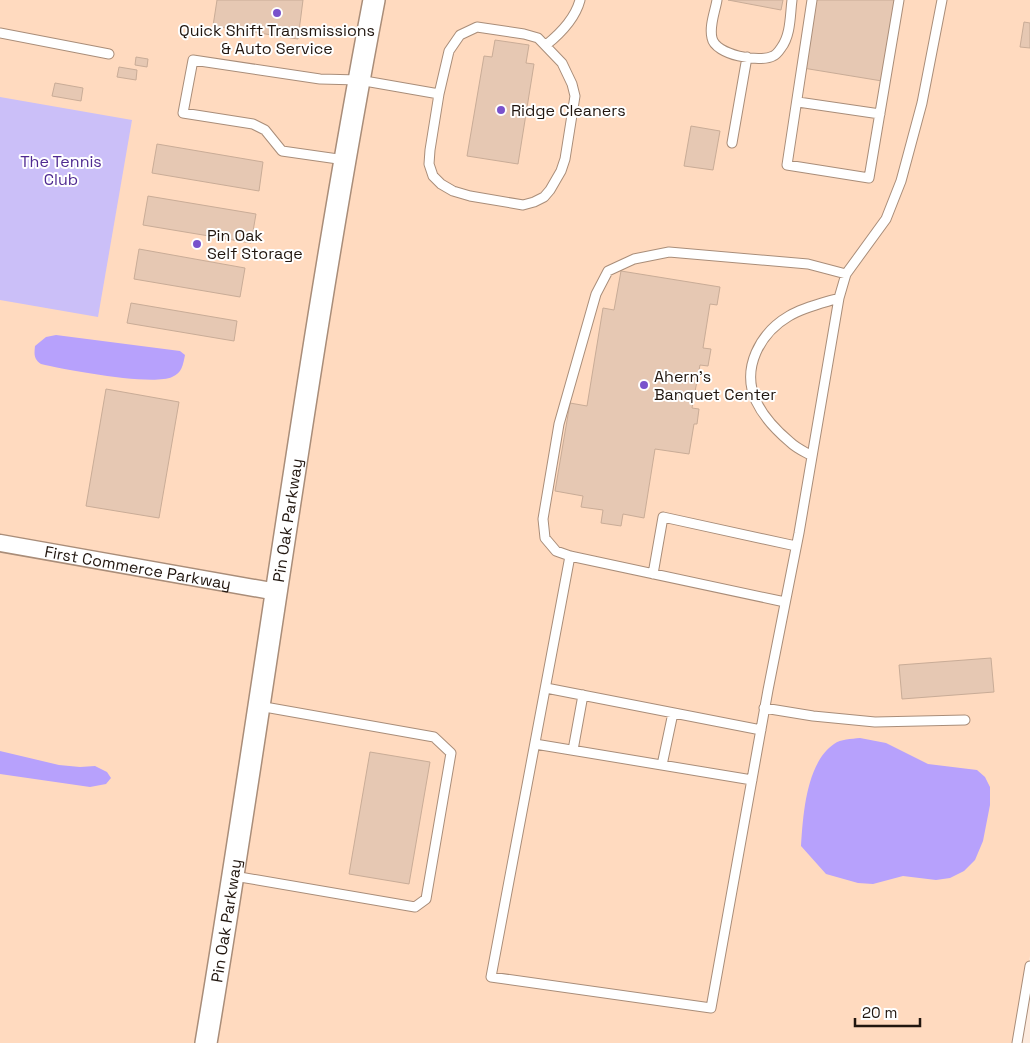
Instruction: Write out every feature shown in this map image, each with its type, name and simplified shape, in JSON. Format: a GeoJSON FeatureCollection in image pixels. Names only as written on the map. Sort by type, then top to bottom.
{"type":"FeatureCollection","features":[{"type":"Feature","properties":{"kind":"street","name":"Pin Oak Parkway"},"geometry":{"type":"LineString","coordinates":[[206,1043],[234,876],[313,350],[374,0]]}},
{"type":"Feature","properties":{"kind":"street","name":"First Commerce Parkway"},"geometry":{"type":"LineString","coordinates":[[0,544],[277,592]]}},
{"type":"Feature","properties":{"kind":"lane"},"geometry":{"type":"LineString","coordinates":[[546,46],[563,31],[578,8],[580,0]]}},
{"type":"Feature","properties":{"kind":"lane"},"geometry":{"type":"LineString","coordinates":[[717,0],[712,29],[712,40],[717,48],[725,53],[761,59],[773,56],[782,48],[787,36],[792,0]]}},
{"type":"Feature","properties":{"kind":"lane"},"geometry":{"type":"LineString","coordinates":[[812,0],[787,165],[869,178],[899,0]]}},
{"type":"Feature","properties":{"kind":"lane"},"geometry":{"type":"LineString","coordinates":[[570,556],[491,977],[711,1008],[840,298],[846,274],[886,219],[901,182],[922,103],[942,0]]}},
{"type":"Feature","properties":{"kind":"lane"},"geometry":{"type":"LineString","coordinates":[[477,27],[538,38],[558,58],[566,71],[575,96],[565,159],[561,171],[544,197],[523,205],[470,196],[441,184],[433,176],[429,164],[439,94],[449,51],[460,35],[477,27]]}},
{"type":"Feature","properties":{"kind":"lane"},"geometry":{"type":"LineString","coordinates":[[0,33],[109,54]]}},
{"type":"Feature","properties":{"kind":"lane"},"geometry":{"type":"LineString","coordinates":[[732,144],[747,56]]}},
{"type":"Feature","properties":{"kind":"lane"},"geometry":{"type":"LineString","coordinates":[[345,160],[282,151],[265,130],[253,124],[183,113],[193,60],[320,79],[359,80],[439,94]]}},
{"type":"Feature","properties":{"kind":"lane"},"geometry":{"type":"LineString","coordinates":[[798,102],[880,114]]}},
{"type":"Feature","properties":{"kind":"lane"},"geometry":{"type":"LineString","coordinates":[[785,602],[570,556],[556,551],[545,538],[543,519],[559,424],[596,294],[608,271],[634,259],[669,252],[808,264],[846,274]]}},
{"type":"Feature","properties":{"kind":"lane"},"geometry":{"type":"LineString","coordinates":[[812,456],[791,443],[764,415],[756,400],[751,370],[759,344],[771,330],[789,316],[840,298]]}},
{"type":"Feature","properties":{"kind":"lane"},"geometry":{"type":"LineString","coordinates":[[653,574],[663,517],[796,546]]}},
{"type":"Feature","properties":{"kind":"lane"},"geometry":{"type":"LineString","coordinates":[[546,688],[761,730]]}},
{"type":"Feature","properties":{"kind":"lane"},"geometry":{"type":"LineString","coordinates":[[573,750],[583,695]]}},
{"type":"Feature","properties":{"kind":"lane"},"geometry":{"type":"LineString","coordinates":[[234,876],[415,908],[426,899],[451,753],[434,737],[259,706]]}},
{"type":"Feature","properties":{"kind":"lane"},"geometry":{"type":"LineString","coordinates":[[764,708],[813,716],[875,722],[965,720]]}},
{"type":"Feature","properties":{"kind":"lane"},"geometry":{"type":"LineString","coordinates":[[662,765],[673,713]]}},
{"type":"Feature","properties":{"kind":"lane"},"geometry":{"type":"LineString","coordinates":[[535,744],[752,780]]}},
{"type":"Feature","properties":{"kind":"lane"},"geometry":{"type":"LineString","coordinates":[[1017,1043],[1030,966]]}},
{"type":"Feature","properties":{"kind":"shaded area"},"geometry":{"type":"Polygon","coordinates":[[[0,0],[1030,0],[1030,956],[1016,1043],[0,1043],[0,0]]]}},
{"type":"Feature","properties":{"kind":"shaded area"},"geometry":{"type":"Polygon","coordinates":[[[56,335],[180,351],[185,355],[180,371],[172,377],[147,380],[88,373],[41,364],[36,358],[35,346],[46,337],[56,335]]]}},
{"type":"Feature","properties":{"kind":"shaded area"},"geometry":{"type":"Polygon","coordinates":[[[860,738],[886,743],[928,764],[977,770],[985,777],[990,787],[990,805],[983,841],[975,860],[964,871],[950,878],[936,880],[903,876],[873,884],[858,883],[826,874],[801,846],[805,806],[817,764],[837,742],[860,738]]]}},
{"type":"Feature","properties":{"kind":"shaded area"},"geometry":{"type":"Polygon","coordinates":[[[0,751],[59,765],[95,766],[107,772],[111,778],[106,784],[90,787],[0,774],[0,751]]]}},
{"type":"Feature","properties":{"kind":"green space","name":"The Tennis Club"},"geometry":{"type":"Polygon","coordinates":[[[0,97],[132,120],[98,317],[0,300],[0,97]]]}},
{"type":"Feature","properties":{"kind":"building"},"geometry":{"type":"Polygon","coordinates":[[[217,0],[303,0],[298,39],[213,26],[217,0]]]}},
{"type":"Feature","properties":{"kind":"building"},"geometry":{"type":"Polygon","coordinates":[[[728,0],[783,0],[781,10],[728,0]]]}},
{"type":"Feature","properties":{"kind":"building"},"geometry":{"type":"Polygon","coordinates":[[[815,0],[896,0],[882,81],[803,68],[815,0]]]}},
{"type":"Feature","properties":{"kind":"building"},"geometry":{"type":"Polygon","coordinates":[[[1024,22],[1030,23],[1030,48],[1020,47],[1024,22]]]}},
{"type":"Feature","properties":{"kind":"building","name":"Ridge Cleaners"},"geometry":{"type":"Polygon","coordinates":[[[495,40],[529,45],[526,63],[534,64],[518,164],[467,156],[484,56],[492,57],[495,40]]]}},
{"type":"Feature","properties":{"kind":"building"},"geometry":{"type":"Polygon","coordinates":[[[136,57],[148,59],[147,67],[135,65],[136,57]]]}},
{"type":"Feature","properties":{"kind":"building"},"geometry":{"type":"Polygon","coordinates":[[[119,67],[137,70],[136,80],[117,77],[119,67]]]}},
{"type":"Feature","properties":{"kind":"building"},"geometry":{"type":"Polygon","coordinates":[[[55,83],[83,88],[81,101],[52,96],[55,83]]]}},
{"type":"Feature","properties":{"kind":"building"},"geometry":{"type":"Polygon","coordinates":[[[691,126],[720,131],[713,170],[684,166],[691,126]]]}},
{"type":"Feature","properties":{"kind":"building"},"geometry":{"type":"Polygon","coordinates":[[[157,144],[263,162],[259,191],[152,173],[157,144]]]}},
{"type":"Feature","properties":{"kind":"building"},"geometry":{"type":"Polygon","coordinates":[[[148,196],[256,214],[251,243],[143,225],[148,196]]]}},
{"type":"Feature","properties":{"kind":"building"},"geometry":{"type":"Polygon","coordinates":[[[139,249],[245,268],[240,297],[134,279],[139,249]]]}},
{"type":"Feature","properties":{"kind":"building","name":"Ahern's Banquet Center"},"geometry":{"type":"Polygon","coordinates":[[[621,271],[720,287],[717,305],[710,304],[703,348],[711,349],[708,366],[700,365],[692,408],[699,409],[697,424],[694,424],[689,454],[655,449],[644,518],[623,514],[621,526],[601,523],[603,510],[581,507],[583,496],[555,491],[570,403],[587,406],[603,308],[614,310],[621,271]]]}},
{"type":"Feature","properties":{"kind":"building"},"geometry":{"type":"Polygon","coordinates":[[[131,303],[237,321],[234,341],[127,323],[131,303]]]}},
{"type":"Feature","properties":{"kind":"building"},"geometry":{"type":"Polygon","coordinates":[[[106,389],[179,402],[159,518],[86,506],[106,389]]]}},
{"type":"Feature","properties":{"kind":"building"},"geometry":{"type":"Polygon","coordinates":[[[991,658],[994,692],[902,699],[899,665],[991,658]]]}},
{"type":"Feature","properties":{"kind":"building"},"geometry":{"type":"Polygon","coordinates":[[[370,752],[430,762],[409,884],[349,874],[370,752]]]}},
{"type":"Feature","properties":{"kind":"place","name":"Quick Shift Transmissions & Auto Service"},"geometry":{"type":"Point","coordinates":[277,13]}},
{"type":"Feature","properties":{"kind":"place","name":"Ridge Cleaners"},"geometry":{"type":"Point","coordinates":[501,110]}},
{"type":"Feature","properties":{"kind":"place","name":"Pin Oak Self Storage"},"geometry":{"type":"Point","coordinates":[197,244]}},
{"type":"Feature","properties":{"kind":"place","name":"Ahern's Banquet Center"},"geometry":{"type":"Point","coordinates":[644,385]}}]}
